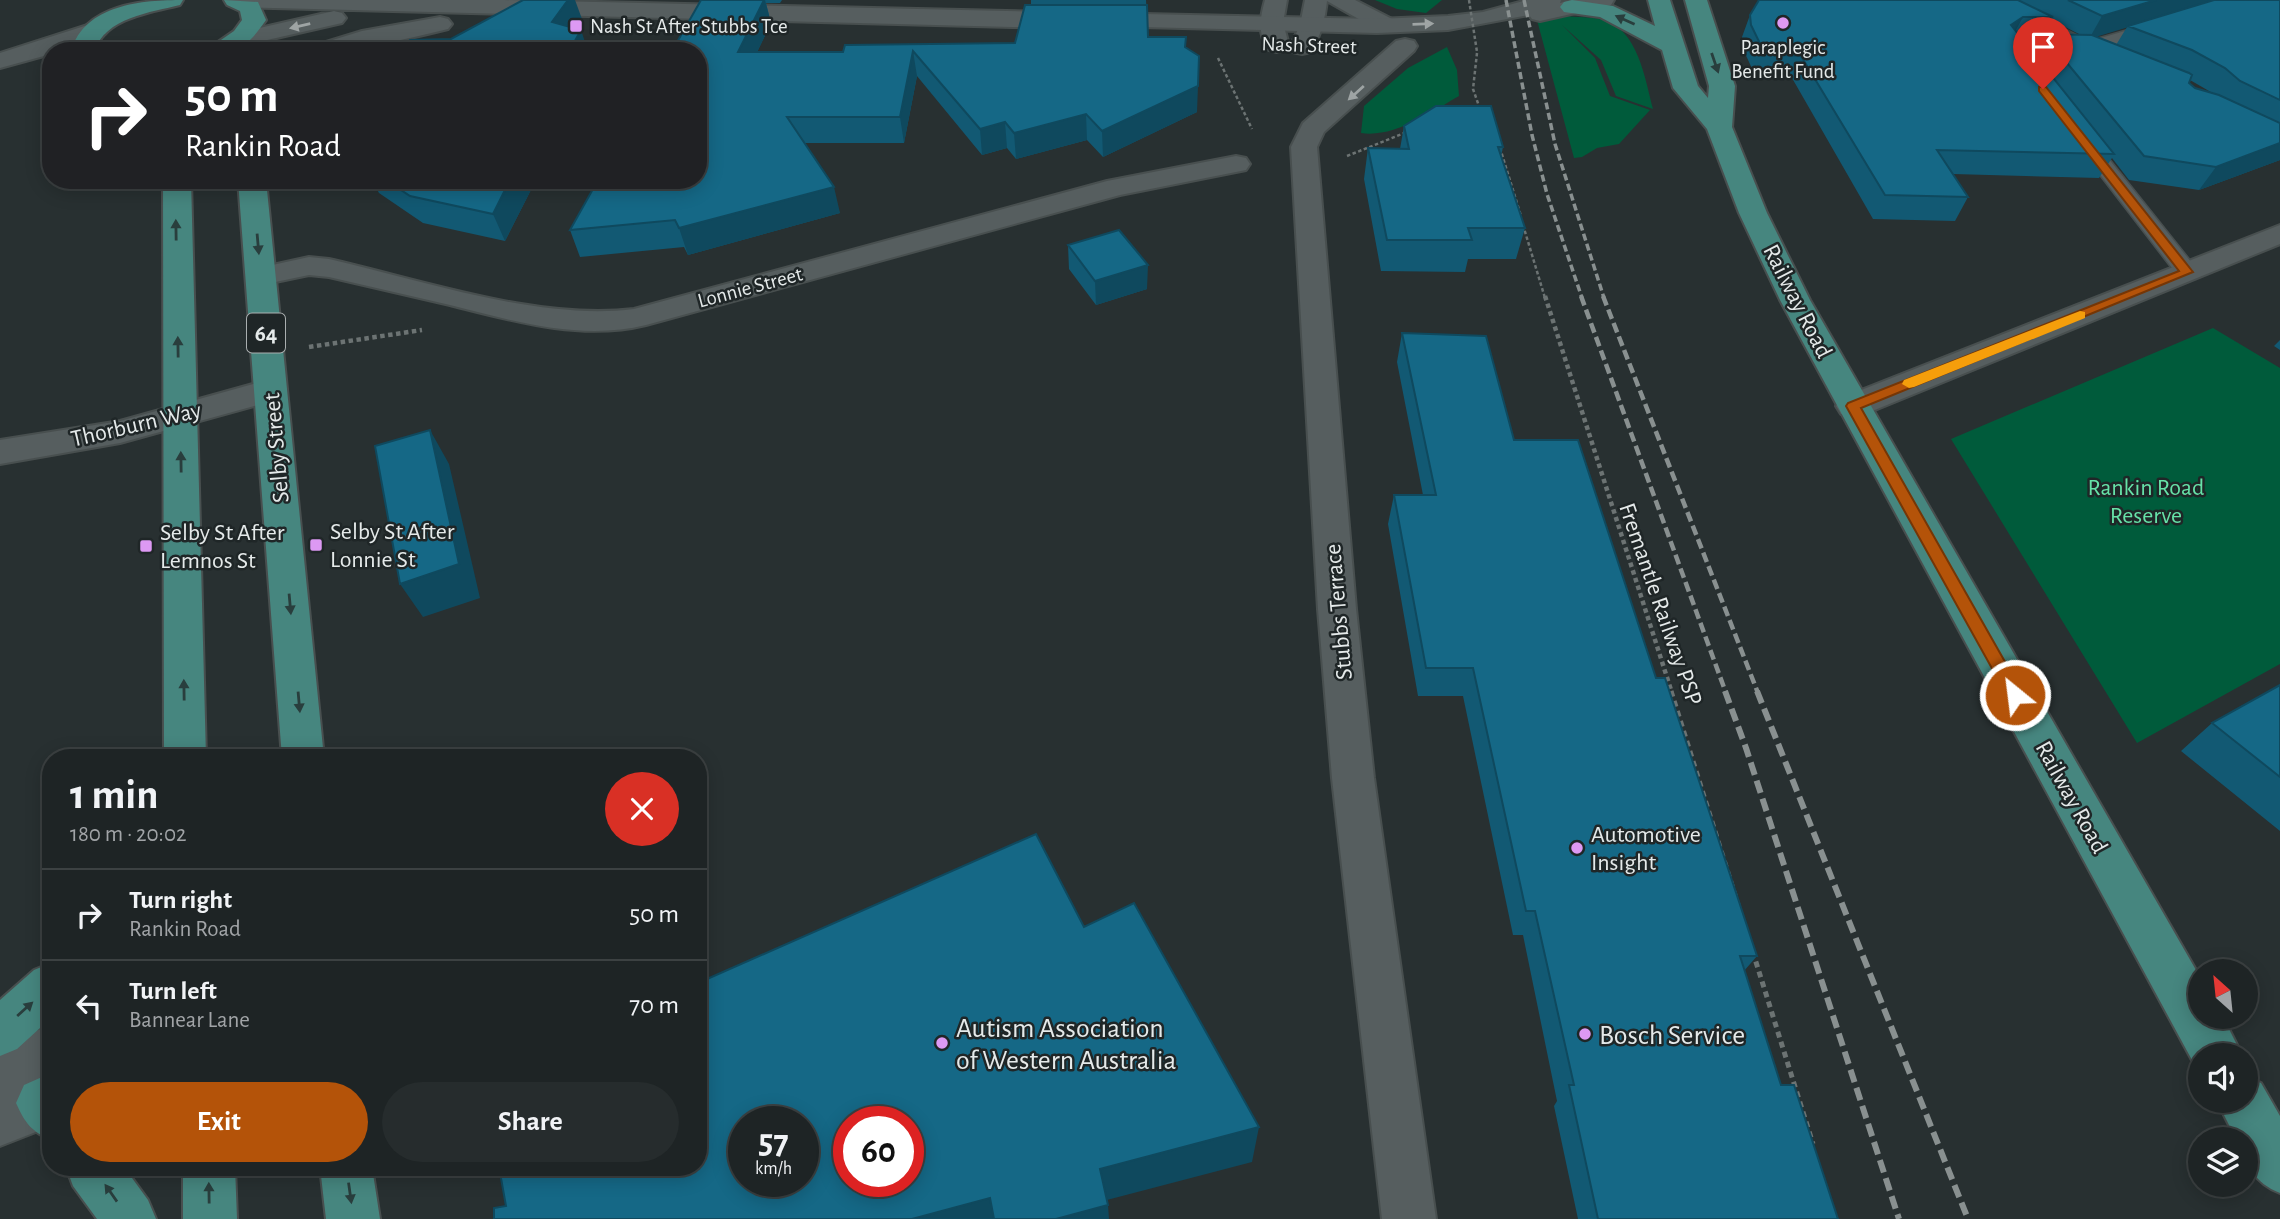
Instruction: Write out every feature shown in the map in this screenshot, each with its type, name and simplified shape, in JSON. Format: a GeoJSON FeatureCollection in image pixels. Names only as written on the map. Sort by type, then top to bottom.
{"type":"FeatureCollection","features":[{"type":"Feature","properties":{"kind":"main road"},"geometry":{"type":"LineString","coordinates":[[85,42],[103,25],[138,0]]}},
{"type":"Feature","properties":{"kind":"main road"},"geometry":{"type":"LineString","coordinates":[[103,25],[136,9],[172,0]]}},
{"type":"Feature","properties":{"kind":"main road"},"geometry":{"type":"LineString","coordinates":[[234,42],[250,27],[254,17],[250,7],[235,0]]}},
{"type":"Feature","properties":{"kind":"main road","name":"Railway Road"},"geometry":{"type":"LineString","coordinates":[[1659,0],[1686,88],[1719,127],[1753,213],[1789,288],[2210,1043]]}},
{"type":"Feature","properties":{"kind":"main road","name":"Railway Road"},"geometry":{"type":"LineString","coordinates":[[1696,0],[1722,86],[1719,127]]}},
{"type":"Feature","properties":{"kind":"main road"},"geometry":{"type":"LineString","coordinates":[[1561,4],[1605,11],[1674,47]]}},
{"type":"Feature","properties":{"kind":"main road"},"geometry":{"type":"LineString","coordinates":[[177,189],[185,749]]}},
{"type":"Feature","properties":{"kind":"main road","name":"Selby Street"},"geometry":{"type":"LineString","coordinates":[[253,189],[302,749]]}},
{"type":"Feature","properties":{"kind":"main road"},"geometry":{"type":"LineString","coordinates":[[0,1032],[42,994]]}},
{"type":"Feature","properties":{"kind":"main road"},"geometry":{"type":"LineString","coordinates":[[2250,1113],[2280,1167]]}},
{"type":"Feature","properties":{"kind":"main road"},"geometry":{"type":"LineString","coordinates":[[98,1176],[129,1219]]}},
{"type":"Feature","properties":{"kind":"main road"},"geometry":{"type":"LineString","coordinates":[[209,1176],[210,1219]]}},
{"type":"Feature","properties":{"kind":"main road"},"geometry":{"type":"LineString","coordinates":[[347,1176],[353,1219]]}},
{"type":"Feature","properties":{"kind":"street","name":"Nash Street"},"geometry":{"type":"LineString","coordinates":[[235,0],[1012,20],[1071,32],[1216,39],[1275,23],[1386,25],[1460,21],[1561,4],[1603,0]]}},
{"type":"Feature","properties":{"kind":"street"},"geometry":{"type":"LineString","coordinates":[[1302,47],[1312,25],[1316,0]]}},
{"type":"Feature","properties":{"kind":"street"},"geometry":{"type":"LineString","coordinates":[[1338,0],[1386,25]]}},
{"type":"Feature","properties":{"kind":"street"},"geometry":{"type":"LineString","coordinates":[[1986,0],[2084,49],[2093,62],[2114,67]]}},
{"type":"Feature","properties":{"kind":"street","name":"Nash Street"},"geometry":{"type":"LineString","coordinates":[[1275,23],[1302,47],[1405,46],[1432,43],[1561,4]]}},
{"type":"Feature","properties":{"kind":"street"},"geometry":{"type":"LineString","coordinates":[[355,42],[400,30],[464,22],[538,8]]}},
{"type":"Feature","properties":{"kind":"street","name":"Nash Street"},"geometry":{"type":"LineString","coordinates":[[247,42],[358,15],[538,8]]}},
{"type":"Feature","properties":{"kind":"street"},"geometry":{"type":"LineString","coordinates":[[62,42],[103,25]]}},
{"type":"Feature","properties":{"kind":"street"},"geometry":{"type":"LineString","coordinates":[[1305,157],[1312,129],[1405,46]]}},
{"type":"Feature","properties":{"kind":"street"},"geometry":{"type":"LineString","coordinates":[[0,61],[42,49]]}},
{"type":"Feature","properties":{"kind":"street"},"geometry":{"type":"LineString","coordinates":[[0,79],[33,77]]}},
{"type":"Feature","properties":{"kind":"street","name":"Stubbs Terrace"},"geometry":{"type":"LineString","coordinates":[[1301,104],[1336,609],[1355,791],[1409,1219]]}},
{"type":"Feature","properties":{"kind":"street","name":"Lonnie Street"},"geometry":{"type":"LineString","coordinates":[[261,276],[309,267],[329,268],[527,314],[579,323],[608,323],[635,318],[1117,187],[1236,164]]}},
{"type":"Feature","properties":{"kind":"street"},"geometry":{"type":"LineString","coordinates":[[1853,406],[2280,234]]}},
{"type":"Feature","properties":{"kind":"street","name":"Thorburn Way"},"geometry":{"type":"LineString","coordinates":[[0,452],[120,432],[271,390]]}},
{"type":"Feature","properties":{"kind":"street"},"geometry":{"type":"LineString","coordinates":[[0,1070],[42,1054]]}},
{"type":"Feature","properties":{"kind":"lane"},"geometry":{"type":"LineString","coordinates":[[2036,80],[2011,48],[2084,49],[2180,20]]}},
{"type":"Feature","properties":{"kind":"lane"},"geometry":{"type":"LineString","coordinates":[[2070,123],[2187,272]]}},
{"type":"Feature","properties":{"kind":"path"},"geometry":{"type":"LineString","coordinates":[[1469,0],[1477,52],[1473,89],[1485,118]]}},
{"type":"Feature","properties":{"kind":"path"},"geometry":{"type":"LineString","coordinates":[[1217,57],[1249,119],[1252,131]]}},
{"type":"Feature","properties":{"kind":"path"},"geometry":{"type":"LineString","coordinates":[[1468,111],[1481,111]]}},
{"type":"Feature","properties":{"kind":"path"},"geometry":{"type":"LineString","coordinates":[[1305,157],[1359,153],[1408,132]]}},
{"type":"Feature","properties":{"kind":"path","name":"Fremantle Railway PSP"},"geometry":{"type":"LineString","coordinates":[[1496,137],[1623,549],[1713,812],[1816,1155]]}},
{"type":"Feature","properties":{"kind":"path"},"geometry":{"type":"LineString","coordinates":[[305,347],[422,330]]}},
{"type":"Feature","properties":{"kind":"green space"},"geometry":{"type":"Polygon","coordinates":[[[1375,0],[1442,0],[1426,13],[1397,9],[1375,0]]]}},
{"type":"Feature","properties":{"kind":"green space"},"geometry":{"type":"Polygon","coordinates":[[[1564,16],[1604,20],[1616,25],[1625,34],[1643,70],[1653,109],[1616,96],[1601,60],[1562,25],[1595,58],[1610,96],[1650,110],[1619,144],[1597,148],[1582,157],[1574,158],[1537,20],[1564,16]]]}},
{"type":"Feature","properties":{"kind":"green space"},"geometry":{"type":"Polygon","coordinates":[[[1447,47],[1457,70],[1459,96],[1400,128],[1374,134],[1361,133],[1364,106],[1408,68],[1447,47]]]}},
{"type":"Feature","properties":{"kind":"green space","name":"Rankin Road Reserve"},"geometry":{"type":"Polygon","coordinates":[[[2213,328],[2280,368],[2280,664],[2137,743],[1951,439],[2213,328]]]}},
{"type":"Feature","properties":{"kind":"building"},"geometry":{"type":"Polygon","coordinates":[[[523,0],[568,0],[552,22],[581,30],[574,42],[409,42],[451,39],[523,0]]]}},
{"type":"Feature","properties":{"kind":"building"},"geometry":{"type":"Polygon","coordinates":[[[701,0],[764,0],[738,52],[843,52],[845,45],[1015,43],[1025,5],[1147,5],[1148,37],[1186,37],[1185,47],[1199,56],[1198,86],[1102,131],[1086,114],[1014,133],[1005,122],[980,129],[913,51],[900,117],[787,117],[834,187],[679,228],[675,220],[570,230],[593,189],[707,189],[707,42],[677,42],[701,0]]]}},
{"type":"Feature","properties":{"kind":"building"},"geometry":{"type":"Polygon","coordinates":[[[1759,0],[2018,0],[2053,17],[2023,17],[2011,25],[2114,154],[1937,150],[1968,197],[1885,195],[1801,56],[1765,54],[1751,25],[1750,15],[1759,0]]]}},
{"type":"Feature","properties":{"kind":"building"},"geometry":{"type":"Polygon","coordinates":[[[2068,0],[2156,0],[2102,16],[2068,0]]]}},
{"type":"Feature","properties":{"kind":"building"},"geometry":{"type":"Polygon","coordinates":[[[2214,0],[2280,0],[2280,100],[2240,81],[2225,68],[2192,50],[2128,26],[2214,0]]]}},
{"type":"Feature","properties":{"kind":"building"},"geometry":{"type":"Polygon","coordinates":[[[2043,34],[2092,35],[2189,73],[2192,75],[2189,83],[2195,88],[2219,95],[2280,123],[2280,143],[2216,167],[2144,156],[2043,34]]]}},
{"type":"Feature","properties":{"kind":"building"},"geometry":{"type":"Polygon","coordinates":[[[1436,106],[1491,106],[1503,147],[1498,147],[1525,228],[1468,228],[1472,240],[1387,240],[1368,148],[1409,149],[1404,126],[1436,106]]]}},
{"type":"Feature","properties":{"kind":"building"},"geometry":{"type":"Polygon","coordinates":[[[400,189],[506,189],[493,214],[410,196],[400,189]]]}},
{"type":"Feature","properties":{"kind":"building"},"geometry":{"type":"Polygon","coordinates":[[[1119,230],[1148,265],[1095,281],[1068,245],[1119,230]]]}},
{"type":"Feature","properties":{"kind":"building"},"geometry":{"type":"Polygon","coordinates":[[[1402,333],[1486,336],[1514,440],[1578,440],[1656,678],[1665,678],[1757,956],[1740,956],[1781,1085],[1794,1085],[1838,1219],[1598,1219],[1569,1085],[1574,1085],[1535,911],[1526,911],[1473,668],[1426,668],[1394,495],[1436,495],[1402,333]]]}},
{"type":"Feature","properties":{"kind":"building"},"geometry":{"type":"Polygon","coordinates":[[[430,430],[459,564],[400,584],[375,446],[430,430]]]}},
{"type":"Feature","properties":{"kind":"building"},"geometry":{"type":"Polygon","coordinates":[[[2280,685],[2280,777],[2212,723],[2280,685]]]}},
{"type":"Feature","properties":{"kind":"building","name":"Autism Association of Western Australia"},"geometry":{"type":"Polygon","coordinates":[[[1036,834],[1084,927],[1134,903],[1259,1127],[1100,1169],[1108,1205],[1056,1219],[994,1219],[990,1198],[912,1219],[494,1219],[494,1208],[506,1206],[501,1176],[707,1176],[707,979],[1036,834]]]}},
{"type":"Feature","properties":{"kind":"railway"},"geometry":{"type":"LineString","coordinates":[[1506,0],[1532,135],[1547,194],[1582,298]]}},
{"type":"Feature","properties":{"kind":"railway"},"geometry":{"type":"LineString","coordinates":[[1524,0],[1555,144],[1604,298]]}},
{"type":"Feature","properties":{"kind":"railway"},"geometry":{"type":"LineString","coordinates":[[1581,296],[1726,693]]}},
{"type":"Feature","properties":{"kind":"railway"},"geometry":{"type":"LineString","coordinates":[[1603,296],[1758,693]]}},
{"type":"Feature","properties":{"kind":"railway"},"geometry":{"type":"LineString","coordinates":[[1725,691],[1746,748],[1899,1219]]}},
{"type":"Feature","properties":{"kind":"railway"},"geometry":{"type":"LineString","coordinates":[[1757,691],[1968,1219]]}},
{"type":"Feature","properties":{"kind":"slow traffic"},"geometry":{"type":"LineString","coordinates":[[1909,384],[2080,315]]}},
{"type":"Feature","properties":{"kind":"place","name":"Paraplegic Benefit Fund"},"geometry":{"type":"Point","coordinates":[1783,23]}},
{"type":"Feature","properties":{"kind":"place","name":"Nash St After Stubbs Tce"},"geometry":{"type":"Point","coordinates":[576,26]}},
{"type":"Feature","properties":{"kind":"place","name":"Selby St After Lonnie St"},"geometry":{"type":"Point","coordinates":[316,545]}},
{"type":"Feature","properties":{"kind":"place","name":"Selby St After Lemnos St"},"geometry":{"type":"Point","coordinates":[146,546]}},
{"type":"Feature","properties":{"kind":"place","name":"Automotive Insight"},"geometry":{"type":"Point","coordinates":[1577,848]}},
{"type":"Feature","properties":{"kind":"place","name":"Bosch Service"},"geometry":{"type":"Point","coordinates":[1585,1034]}},
{"type":"Feature","properties":{"kind":"place","name":"Autism Association of Western Australia"},"geometry":{"type":"Point","coordinates":[942,1043]}},
{"type":"Feature","properties":{"kind":"route"},"geometry":{"type":"LineString","coordinates":[[2015,695],[1853,406],[2187,272],[2043,89]]}}]}
